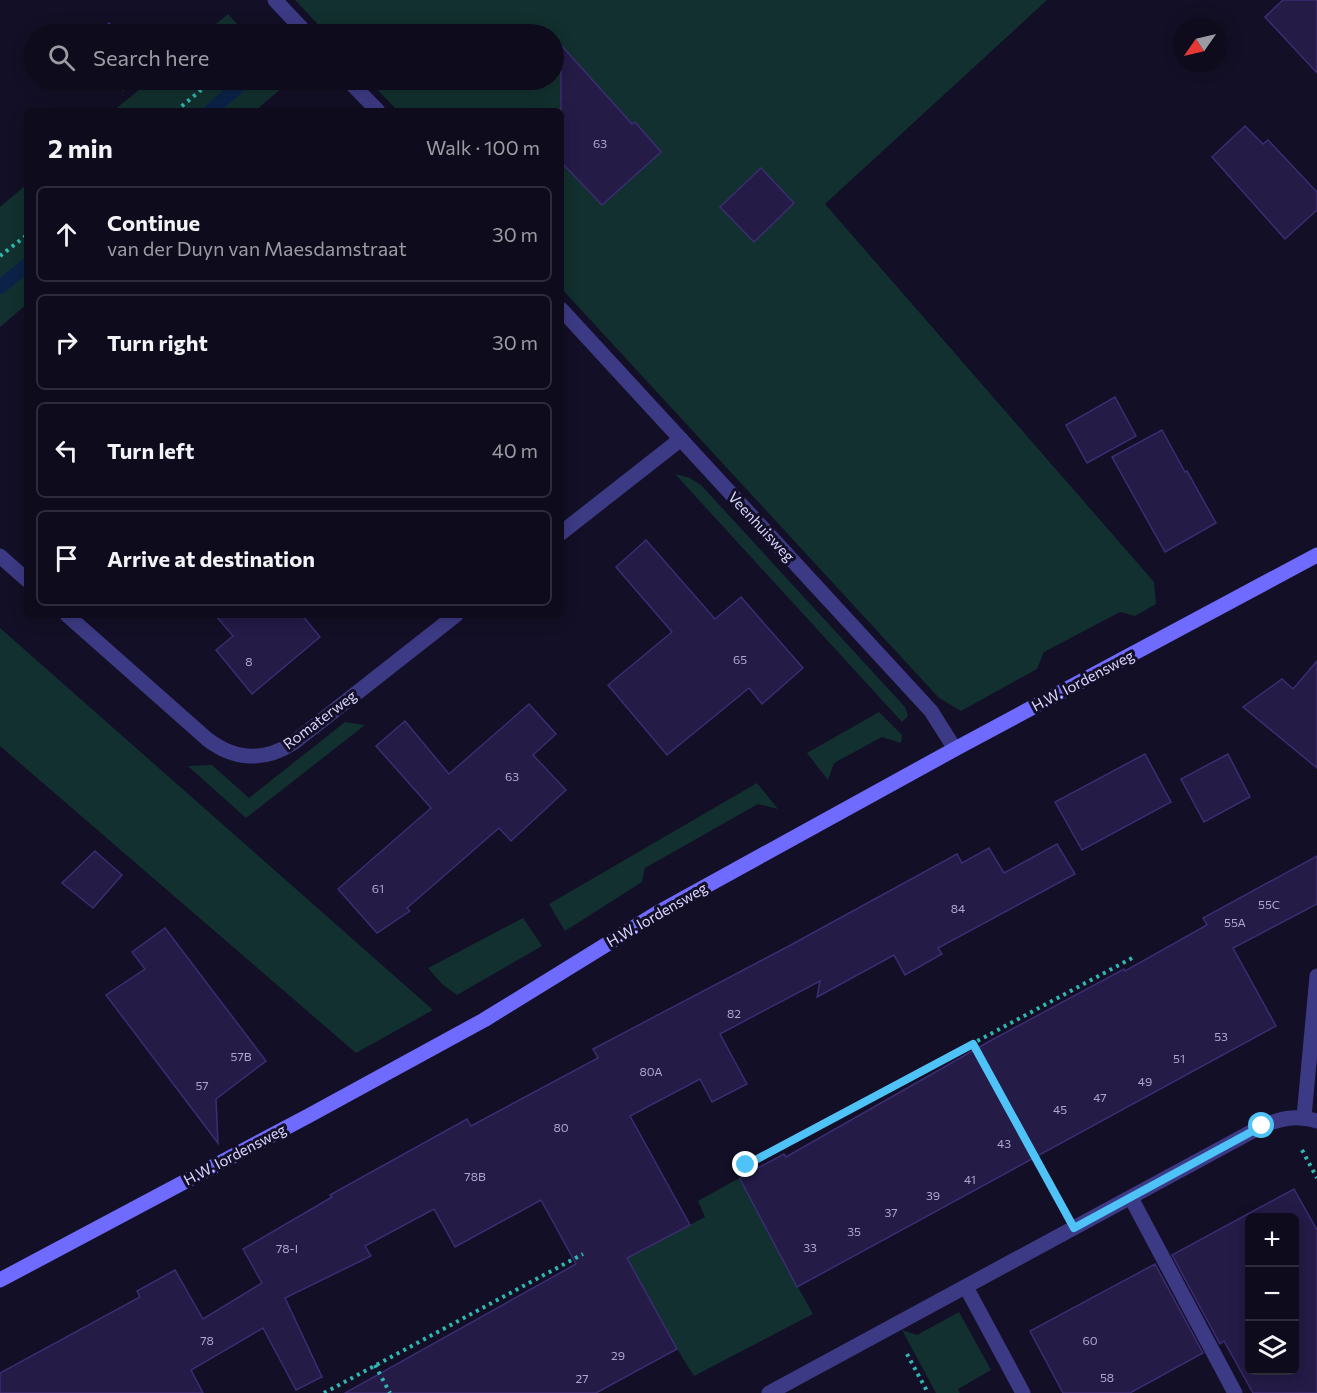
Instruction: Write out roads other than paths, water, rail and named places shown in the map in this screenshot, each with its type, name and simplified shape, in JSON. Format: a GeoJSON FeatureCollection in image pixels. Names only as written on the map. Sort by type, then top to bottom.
{"type":"FeatureCollection","features":[{"type":"Feature","properties":{"kind":"main road","name":"H.W. Iordensweg"},"geometry":{"type":"LineString","coordinates":[[0,1280],[484,1020],[659,912],[955,749],[1317,555]]}},
{"type":"Feature","properties":{"kind":"street"},"geometry":{"type":"LineString","coordinates":[[275,0],[298,24]]}},
{"type":"Feature","properties":{"kind":"street"},"geometry":{"type":"LineString","coordinates":[[358,90],[375,108]]}},
{"type":"Feature","properties":{"kind":"street","name":"Veenhuisweg"},"geometry":{"type":"LineString","coordinates":[[564,312],[931,711],[955,749]]}},
{"type":"Feature","properties":{"kind":"street"},"geometry":{"type":"LineString","coordinates":[[564,531],[681,439]]}},
{"type":"Feature","properties":{"kind":"street"},"geometry":{"type":"LineString","coordinates":[[0,556],[24,577]]}},
{"type":"Feature","properties":{"kind":"street","name":"Romaterweg"},"geometry":{"type":"LineString","coordinates":[[70,618],[207,739],[229,753],[253,757],[275,753],[293,743],[452,618]]}},
{"type":"Feature","properties":{"kind":"street"},"geometry":{"type":"LineString","coordinates":[[769,1393],[1262,1126],[1285,1117],[1310,1119],[1317,976]]}},
{"type":"Feature","properties":{"kind":"street"},"geometry":{"type":"LineString","coordinates":[[1131,1197],[1235,1393]]}},
{"type":"Feature","properties":{"kind":"street"},"geometry":{"type":"LineString","coordinates":[[966,1287],[1023,1393]]}},
{"type":"Feature","properties":{"kind":"waterway"},"geometry":{"type":"LineString","coordinates":[[213,108],[234,90]]}},
{"type":"Feature","properties":{"kind":"waterway"},"geometry":{"type":"LineString","coordinates":[[0,287],[24,267]]}}]}
